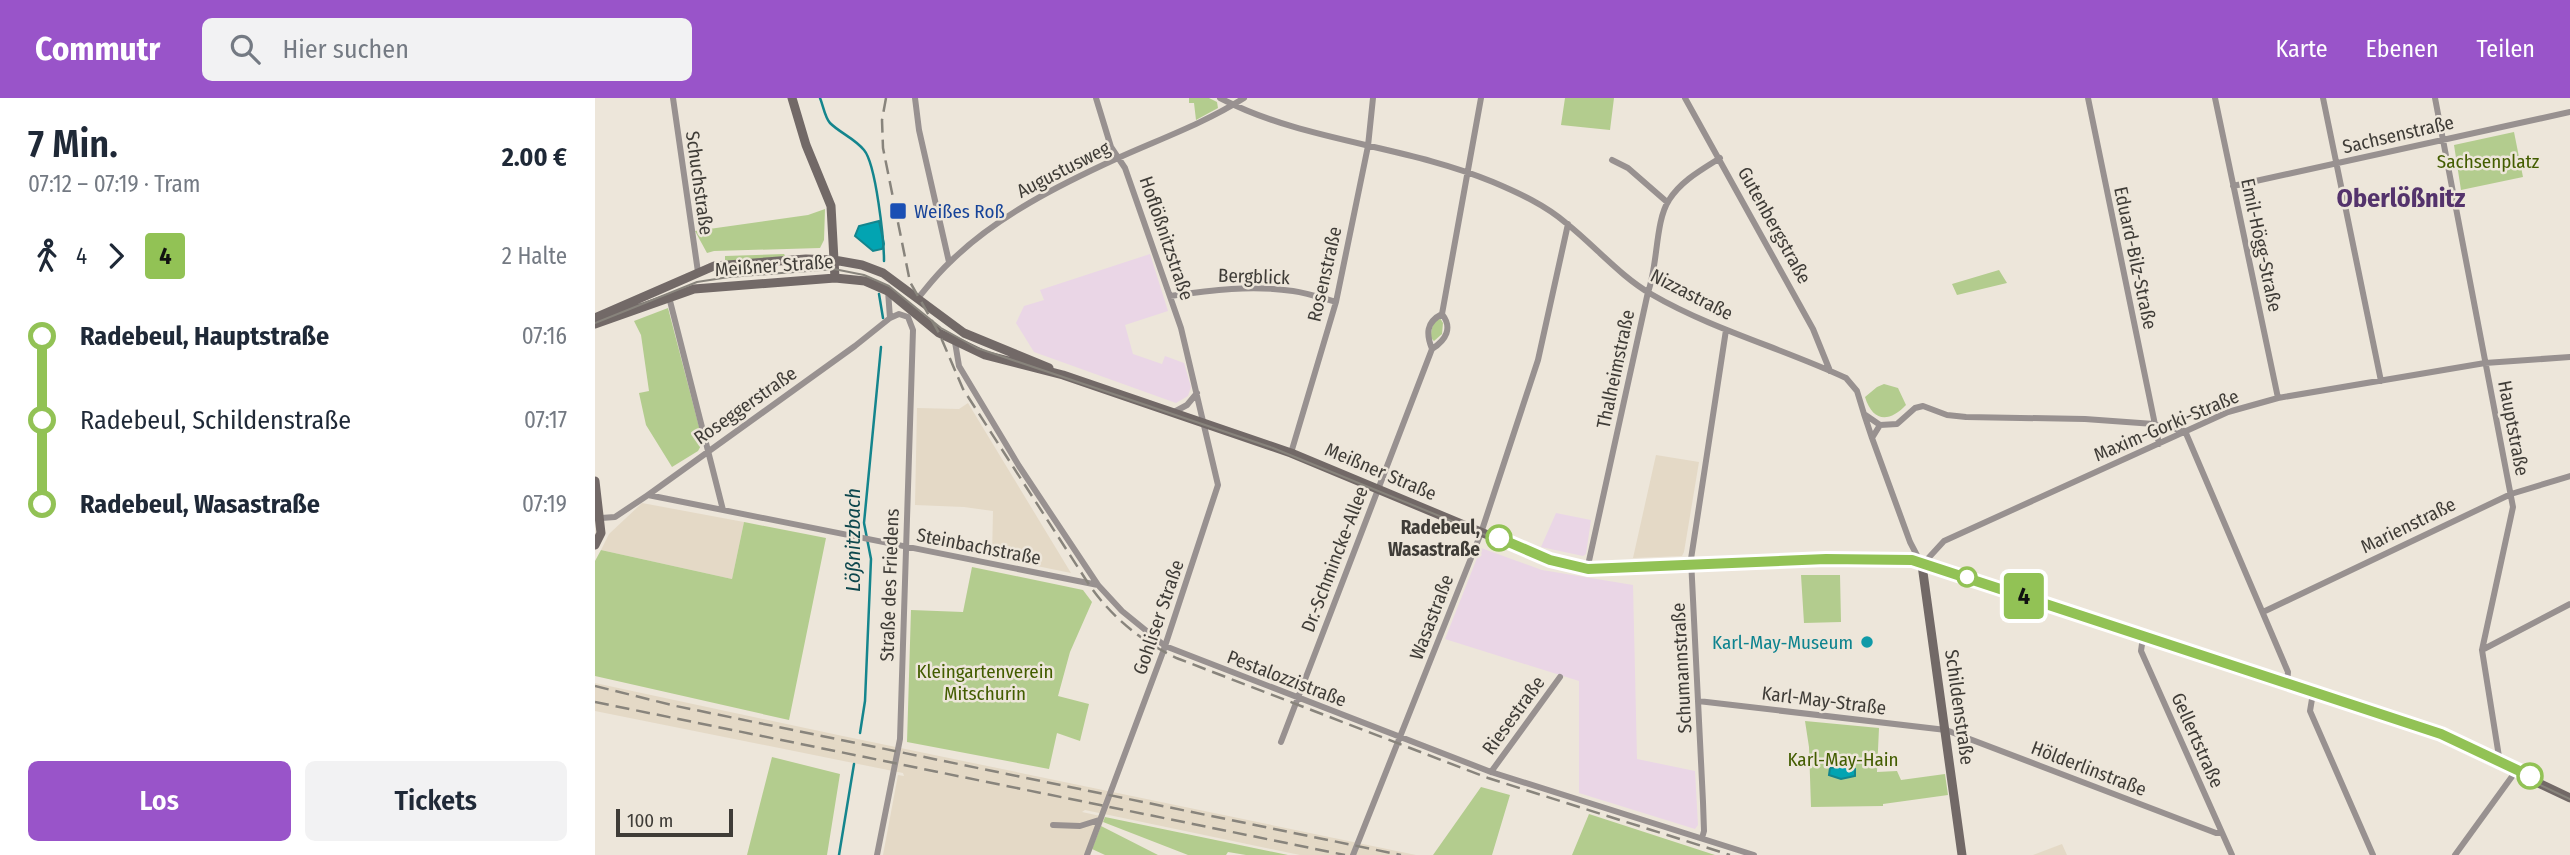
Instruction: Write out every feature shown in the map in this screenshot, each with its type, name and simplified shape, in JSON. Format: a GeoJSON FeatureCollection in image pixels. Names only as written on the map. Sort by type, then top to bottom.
{"type":"FeatureCollection","features":[{"type":"Feature","properties":{"kind":"main road"},"geometry":{"type":"LineString","coordinates":[[792,98],[806,145],[831,206],[835,278]]}},
{"type":"Feature","properties":{"kind":"main road","name":"Meißner Straße"},"geometry":{"type":"LineString","coordinates":[[595,318],[715,266],[806,259],[834,260],[862,265],[883,273],[964,333],[1063,375]]}},
{"type":"Feature","properties":{"kind":"main road","name":"Meißner Straße"},"geometry":{"type":"LineString","coordinates":[[595,324],[605,323],[694,289],[835,278],[865,281],[888,291],[939,333],[985,355],[1063,375],[1203,421],[1290,453],[1548,561],[1587,570],[1889,560],[1922,565],[2428,731],[2570,798]]}},
{"type":"Feature","properties":{"kind":"main road"},"geometry":{"type":"LineString","coordinates":[[595,481],[601,518],[601,533],[595,545]]}},
{"type":"Feature","properties":{"kind":"main road","name":"Schildenstraße"},"geometry":{"type":"LineString","coordinates":[[1922,565],[1962,855]]}},
{"type":"Feature","properties":{"kind":"street","name":"Schuchstraße"},"geometry":{"type":"LineString","coordinates":[[673,98],[698,272]]}},
{"type":"Feature","properties":{"kind":"street"},"geometry":{"type":"LineString","coordinates":[[915,98],[919,130],[949,262]]}},
{"type":"Feature","properties":{"kind":"street","name":"Hoflößnitzstraße"},"geometry":{"type":"LineString","coordinates":[[1095,98],[1111,147],[1125,168],[1170,296],[1203,421]]}},
{"type":"Feature","properties":{"kind":"street","name":"Nizzastraße"},"geometry":{"type":"LineString","coordinates":[[1220,98],[1232,106],[1300,128],[1466,172],[1548,208],[1648,292],[1686,313],[1846,378],[1857,391],[1864,414]]}},
{"type":"Feature","properties":{"kind":"street","name":"Augustusweg"},"geometry":{"type":"LineString","coordinates":[[918,298],[949,262],[1013,213],[1118,158],[1163,140],[1244,98]]}},
{"type":"Feature","properties":{"kind":"street","name":"Rosenstraße"},"geometry":{"type":"LineString","coordinates":[[1290,453],[1336,302],[1368,146],[1373,98]]}},
{"type":"Feature","properties":{"kind":"street","name":"Dr.-Schmincke-Allee"},"geometry":{"type":"LineString","coordinates":[[1281,742],[1432,349],[1442,342],[1447,333],[1448,324],[1442,314],[1481,98]]}},
{"type":"Feature","properties":{"kind":"street","name":"Gutenbergstraße"},"geometry":{"type":"LineString","coordinates":[[1685,98],[1813,329],[1830,371]]}},
{"type":"Feature","properties":{"kind":"street","name":"Eduard-Bilz-Straße"},"geometry":{"type":"LineString","coordinates":[[2088,98],[2159,444]]}},
{"type":"Feature","properties":{"kind":"street","name":"Emil-Högg-Straße"},"geometry":{"type":"LineString","coordinates":[[2215,98],[2278,398]]}},
{"type":"Feature","properties":{"kind":"street"},"geometry":{"type":"LineString","coordinates":[[2323,98],[2381,382]]}},
{"type":"Feature","properties":{"kind":"street","name":"Hauptstraße"},"geometry":{"type":"LineString","coordinates":[[2435,98],[2513,507],[2482,650],[2500,763]]}},
{"type":"Feature","properties":{"kind":"street","name":"Sachsenstraße"},"geometry":{"type":"LineString","coordinates":[[2233,186],[2570,112]]}},
{"type":"Feature","properties":{"kind":"street"},"geometry":{"type":"LineString","coordinates":[[1612,160],[1628,168],[1667,202],[1683,183],[1720,158]]}},
{"type":"Feature","properties":{"kind":"street","name":"Thalheimstraße"},"geometry":{"type":"LineString","coordinates":[[1587,570],[1653,279],[1667,202]]}},
{"type":"Feature","properties":{"kind":"street","name":"Wasastraße"},"geometry":{"type":"LineString","coordinates":[[1353,855],[1481,533],[1538,360],[1568,224]]}},
{"type":"Feature","properties":{"kind":"street","name":"Bergblick"},"geometry":{"type":"LineString","coordinates":[[1170,296],[1213,289],[1249,288],[1292,291],[1336,302]]}},
{"type":"Feature","properties":{"kind":"street"},"geometry":{"type":"LineString","coordinates":[[888,291],[890,318]]}},
{"type":"Feature","properties":{"kind":"street"},"geometry":{"type":"LineString","coordinates":[[669,297],[723,509]]}},
{"type":"Feature","properties":{"kind":"street","name":"Straße des Friedens"},"geometry":{"type":"LineString","coordinates":[[877,855],[900,739],[913,330],[911,321],[906,316],[899,314],[890,318]]}},
{"type":"Feature","properties":{"kind":"street","name":"Dr.-Schmincke-Allee"},"geometry":{"type":"LineString","coordinates":[[1432,349],[1428,327],[1432,320],[1442,314]]}},
{"type":"Feature","properties":{"kind":"street","name":"Roseggerstraße"},"geometry":{"type":"LineString","coordinates":[[601,518],[615,517],[648,495],[890,318]]}},
{"type":"Feature","properties":{"kind":"street","name":"Schumannstraße"},"geometry":{"type":"LineString","coordinates":[[1702,838],[1705,831],[1691,566],[1726,330]]}},
{"type":"Feature","properties":{"kind":"street","name":"Pestalozzistraße"},"geometry":{"type":"LineString","coordinates":[[955,342],[959,366],[1019,466],[1098,585],[1122,611],[1165,646],[1491,772],[1754,855]]}},
{"type":"Feature","properties":{"kind":"street","name":"Maxim-Gorki-Straße"},"geometry":{"type":"LineString","coordinates":[[1922,565],[1944,541],[2228,412],[2278,398],[2485,363],[2570,357]]}},
{"type":"Feature","properties":{"kind":"street"},"geometry":{"type":"LineString","coordinates":[[1174,412],[1187,405],[1197,393]]}},
{"type":"Feature","properties":{"kind":"street"},"geometry":{"type":"LineString","coordinates":[[1864,414],[1880,425],[1897,424],[1915,408],[1923,407],[1947,415],[1966,417],[2085,419],[2154,424],[2185,431],[2288,672],[2287,684]]}},
{"type":"Feature","properties":{"kind":"street"},"geometry":{"type":"LineString","coordinates":[[1864,414],[1910,542],[1922,565]]}},
{"type":"Feature","properties":{"kind":"street","name":"Gohliser Straße"},"geometry":{"type":"LineString","coordinates":[[1087,855],[1165,646],[1219,485],[1203,421]]}},
{"type":"Feature","properties":{"kind":"street"},"geometry":{"type":"LineString","coordinates":[[1872,438],[1880,425]]}},
{"type":"Feature","properties":{"kind":"street","name":"Marienstraße"},"geometry":{"type":"LineString","coordinates":[[2263,612],[2511,494],[2570,475]]}},
{"type":"Feature","properties":{"kind":"street","name":"Steinbachstraße"},"geometry":{"type":"LineString","coordinates":[[648,495],[1098,585]]}},
{"type":"Feature","properties":{"kind":"street"},"geometry":{"type":"LineString","coordinates":[[2482,650],[2570,604]]}},
{"type":"Feature","properties":{"kind":"street","name":"Gellertstraße"},"geometry":{"type":"LineString","coordinates":[[2143,637],[2141,651],[2232,855]]}},
{"type":"Feature","properties":{"kind":"street","name":"Riesestraße"},"geometry":{"type":"LineString","coordinates":[[1491,772],[1560,677]]}},
{"type":"Feature","properties":{"kind":"street"},"geometry":{"type":"LineString","coordinates":[[2313,693],[2310,710],[2373,855]]}},
{"type":"Feature","properties":{"kind":"street","name":"Karl-May-Straße"},"geometry":{"type":"LineString","coordinates":[[1698,701],[1945,730]]}},
{"type":"Feature","properties":{"kind":"street","name":"Hölderlinstraße"},"geometry":{"type":"LineString","coordinates":[[1945,730],[2216,833],[2223,833]]}},
{"type":"Feature","properties":{"kind":"street"},"geometry":{"type":"LineString","coordinates":[[2455,855],[2516,771]]}},
{"type":"Feature","properties":{"kind":"street"},"geometry":{"type":"LineString","coordinates":[[1053,825],[1080,826],[1099,820]]}},
{"type":"Feature","properties":{"kind":"shaded area"},"geometry":{"type":"Polygon","coordinates":[[[1150,254],[1168,311],[1125,325],[1133,354],[1162,364],[1165,356],[1184,363],[1191,387],[1188,396],[1176,403],[1034,352],[1016,323],[1024,306],[1044,300],[1040,290],[1150,254]]]}},
{"type":"Feature","properties":{"kind":"shaded area"},"geometry":{"type":"Polygon","coordinates":[[[968,403],[1071,573],[992,557],[993,511],[915,505],[917,408],[959,409],[968,403]]]}},
{"type":"Feature","properties":{"kind":"shaded area"},"geometry":{"type":"Polygon","coordinates":[[[1656,455],[1699,462],[1684,552],[1682,556],[1633,558],[1656,455]]]}},
{"type":"Feature","properties":{"kind":"shaded area"},"geometry":{"type":"Polygon","coordinates":[[[642,503],[744,522],[732,579],[601,550],[609,534],[642,503]]]}},
{"type":"Feature","properties":{"kind":"shaded area"},"geometry":{"type":"Polygon","coordinates":[[[1556,513],[1591,520],[1586,554],[1583,556],[1541,547],[1556,513]]]}},
{"type":"Feature","properties":{"kind":"shaded area"},"geometry":{"type":"Polygon","coordinates":[[[1481,548],[1542,570],[1633,585],[1637,759],[1695,771],[1698,825],[1695,829],[1579,793],[1579,681],[1445,639],[1481,548]]]}},
{"type":"Feature","properties":{"kind":"shaded area"},"geometry":{"type":"Polygon","coordinates":[[[595,683],[1416,855],[1300,855],[1085,810],[1082,812],[1105,817],[1090,855],[883,855],[898,775],[904,776],[903,773],[595,711],[595,683]]]}},
{"type":"Feature","properties":{"kind":"shaded area"},"geometry":{"type":"Polygon","coordinates":[[[2062,844],[2067,855],[2033,855],[2062,844]]]}},
{"type":"Feature","properties":{"kind":"green space"},"geometry":{"type":"Polygon","coordinates":[[[1189,98],[1209,98],[1217,102],[1218,108],[1196,120],[1194,103],[1189,103],[1189,98]]]}},
{"type":"Feature","properties":{"kind":"green space"},"geometry":{"type":"Polygon","coordinates":[[[1565,98],[1614,98],[1610,130],[1561,125],[1565,98]]]}},
{"type":"Feature","properties":{"kind":"green space","name":"Sachsenplatz"},"geometry":{"type":"Polygon","coordinates":[[[2514,132],[2523,177],[2461,190],[2454,145],[2514,132]]]}},
{"type":"Feature","properties":{"kind":"green space"},"geometry":{"type":"Polygon","coordinates":[[[825,209],[824,240],[820,248],[707,253],[695,231],[808,215],[825,209]]]}},
{"type":"Feature","properties":{"kind":"green space"},"geometry":{"type":"Polygon","coordinates":[[[784,254],[786,257],[725,262],[725,256],[784,254]]]}},
{"type":"Feature","properties":{"kind":"green space"},"geometry":{"type":"Polygon","coordinates":[[[1999,270],[2007,283],[1957,295],[1952,284],[1999,270]]]}},
{"type":"Feature","properties":{"kind":"green space"},"geometry":{"type":"Polygon","coordinates":[[[668,308],[703,442],[698,451],[672,467],[646,425],[639,393],[649,391],[641,335],[634,321],[668,308]]]}},
{"type":"Feature","properties":{"kind":"green space"},"geometry":{"type":"Polygon","coordinates":[[[1440,318],[1443,323],[1442,334],[1434,341],[1431,338],[1432,329],[1440,318]]]}},
{"type":"Feature","properties":{"kind":"green space"},"geometry":{"type":"Polygon","coordinates":[[[1884,384],[1898,388],[1906,405],[1888,417],[1873,412],[1865,397],[1884,384]]]}},
{"type":"Feature","properties":{"kind":"green space"},"geometry":{"type":"Polygon","coordinates":[[[744,522],[826,538],[789,720],[595,676],[595,561],[601,550],[732,579],[744,522]]]}},
{"type":"Feature","properties":{"kind":"green space","name":"Kleingartenverein Mitschurin"},"geometry":{"type":"Polygon","coordinates":[[[972,567],[1083,590],[1092,602],[1070,652],[1058,696],[1089,704],[1080,741],[1057,733],[1049,769],[907,742],[911,610],[963,612],[972,567]]]}},
{"type":"Feature","properties":{"kind":"green space"},"geometry":{"type":"Polygon","coordinates":[[[1801,575],[1840,575],[1841,622],[1804,623],[1801,575]]]}},
{"type":"Feature","properties":{"kind":"green space","name":"Karl-May-Hain"},"geometry":{"type":"Polygon","coordinates":[[[1805,721],[1879,728],[1877,772],[1897,771],[1901,780],[1945,774],[1948,795],[1883,806],[1811,807],[1809,747],[1805,721]]]}},
{"type":"Feature","properties":{"kind":"green space"},"geometry":{"type":"Polygon","coordinates":[[[772,757],[840,774],[827,855],[747,855],[772,757]]]}},
{"type":"Feature","properties":{"kind":"green space"},"geometry":{"type":"Polygon","coordinates":[[[1481,787],[1510,795],[1492,855],[1433,855],[1481,787]]]}},
{"type":"Feature","properties":{"kind":"green space"},"geometry":{"type":"Polygon","coordinates":[[[1589,814],[1715,855],[1572,855],[1589,814]]]}},
{"type":"Feature","properties":{"kind":"green space"},"geometry":{"type":"Polygon","coordinates":[[[1105,817],[1288,855],[1228,852],[1226,855],[1188,855],[1103,822],[1105,817]]]}},
{"type":"Feature","properties":{"kind":"green space"},"geometry":{"type":"Polygon","coordinates":[[[1101,826],[1158,855],[1105,855],[1092,849],[1101,826]]]}},
{"type":"Feature","properties":{"kind":"water"},"geometry":{"type":"Polygon","coordinates":[[[879,221],[884,244],[882,249],[873,251],[855,236],[859,226],[879,221]]]}},
{"type":"Feature","properties":{"kind":"water"},"geometry":{"type":"Polygon","coordinates":[[[1843,766],[1855,769],[1855,776],[1841,779],[1829,775],[1830,768],[1843,766]]]}},
{"type":"Feature","properties":{"kind":"waterway","name":"Lößnitzbach"},"geometry":{"type":"LineString","coordinates":[[820,98],[830,123],[860,146],[868,158],[879,203],[884,261]]}},
{"type":"Feature","properties":{"kind":"waterway","name":"Lößnitzbach"},"geometry":{"type":"LineString","coordinates":[[879,294],[883,318]]}},
{"type":"Feature","properties":{"kind":"waterway","name":"Lößnitzbach"},"geometry":{"type":"LineString","coordinates":[[860,733],[865,701],[871,559],[864,523],[881,347]]}},
{"type":"Feature","properties":{"kind":"waterway","name":"Lößnitzbach"},"geometry":{"type":"LineString","coordinates":[[839,855],[854,764]]}},
{"type":"Feature","properties":{"kind":"tram line"},"geometry":{"type":"LineString","coordinates":[[595,323],[697,282],[834,269],[864,275],[889,286],[941,328],[977,348],[1273,448],[1569,569],[1587,572],[1776,564],[1913,564],[2439,737],[2570,799]]}},
{"type":"Feature","properties":{"kind":"tram line","name":"4"},"geometry":{"type":"LineString","coordinates":[[1499,538],[1550,560],[1588,569],[1826,559],[1912,560],[2441,734],[2530,776]]}},
{"type":"Feature","properties":{"kind":"railway"},"geometry":{"type":"LineString","coordinates":[[886,98],[882,120],[883,148],[910,282],[939,333],[963,389],[1088,583],[1117,617],[1140,637],[1179,659],[1488,778],[1730,855]]}},
{"type":"Feature","properties":{"kind":"railway"},"geometry":{"type":"LineString","coordinates":[[595,686],[676,706],[1401,855]]}},
{"type":"Feature","properties":{"kind":"railway"},"geometry":{"type":"LineString","coordinates":[[595,702],[1345,855]]}},
{"type":"Feature","properties":{"kind":"place","name":"Weißes Roß"},"geometry":{"type":"Point","coordinates":[898,211]}},
{"type":"Feature","properties":{"kind":"place","name":"Radebeul, Wasastraße"},"geometry":{"type":"Point","coordinates":[1499,538]}},
{"type":"Feature","properties":{"kind":"place","name":"Karl-May-Museum"},"geometry":{"type":"Point","coordinates":[1867,642]}},
{"type":"Feature","properties":{"kind":"district","name":"Oberlößnitz"},"geometry":{"type":"Point","coordinates":[2401,198]}}]}
